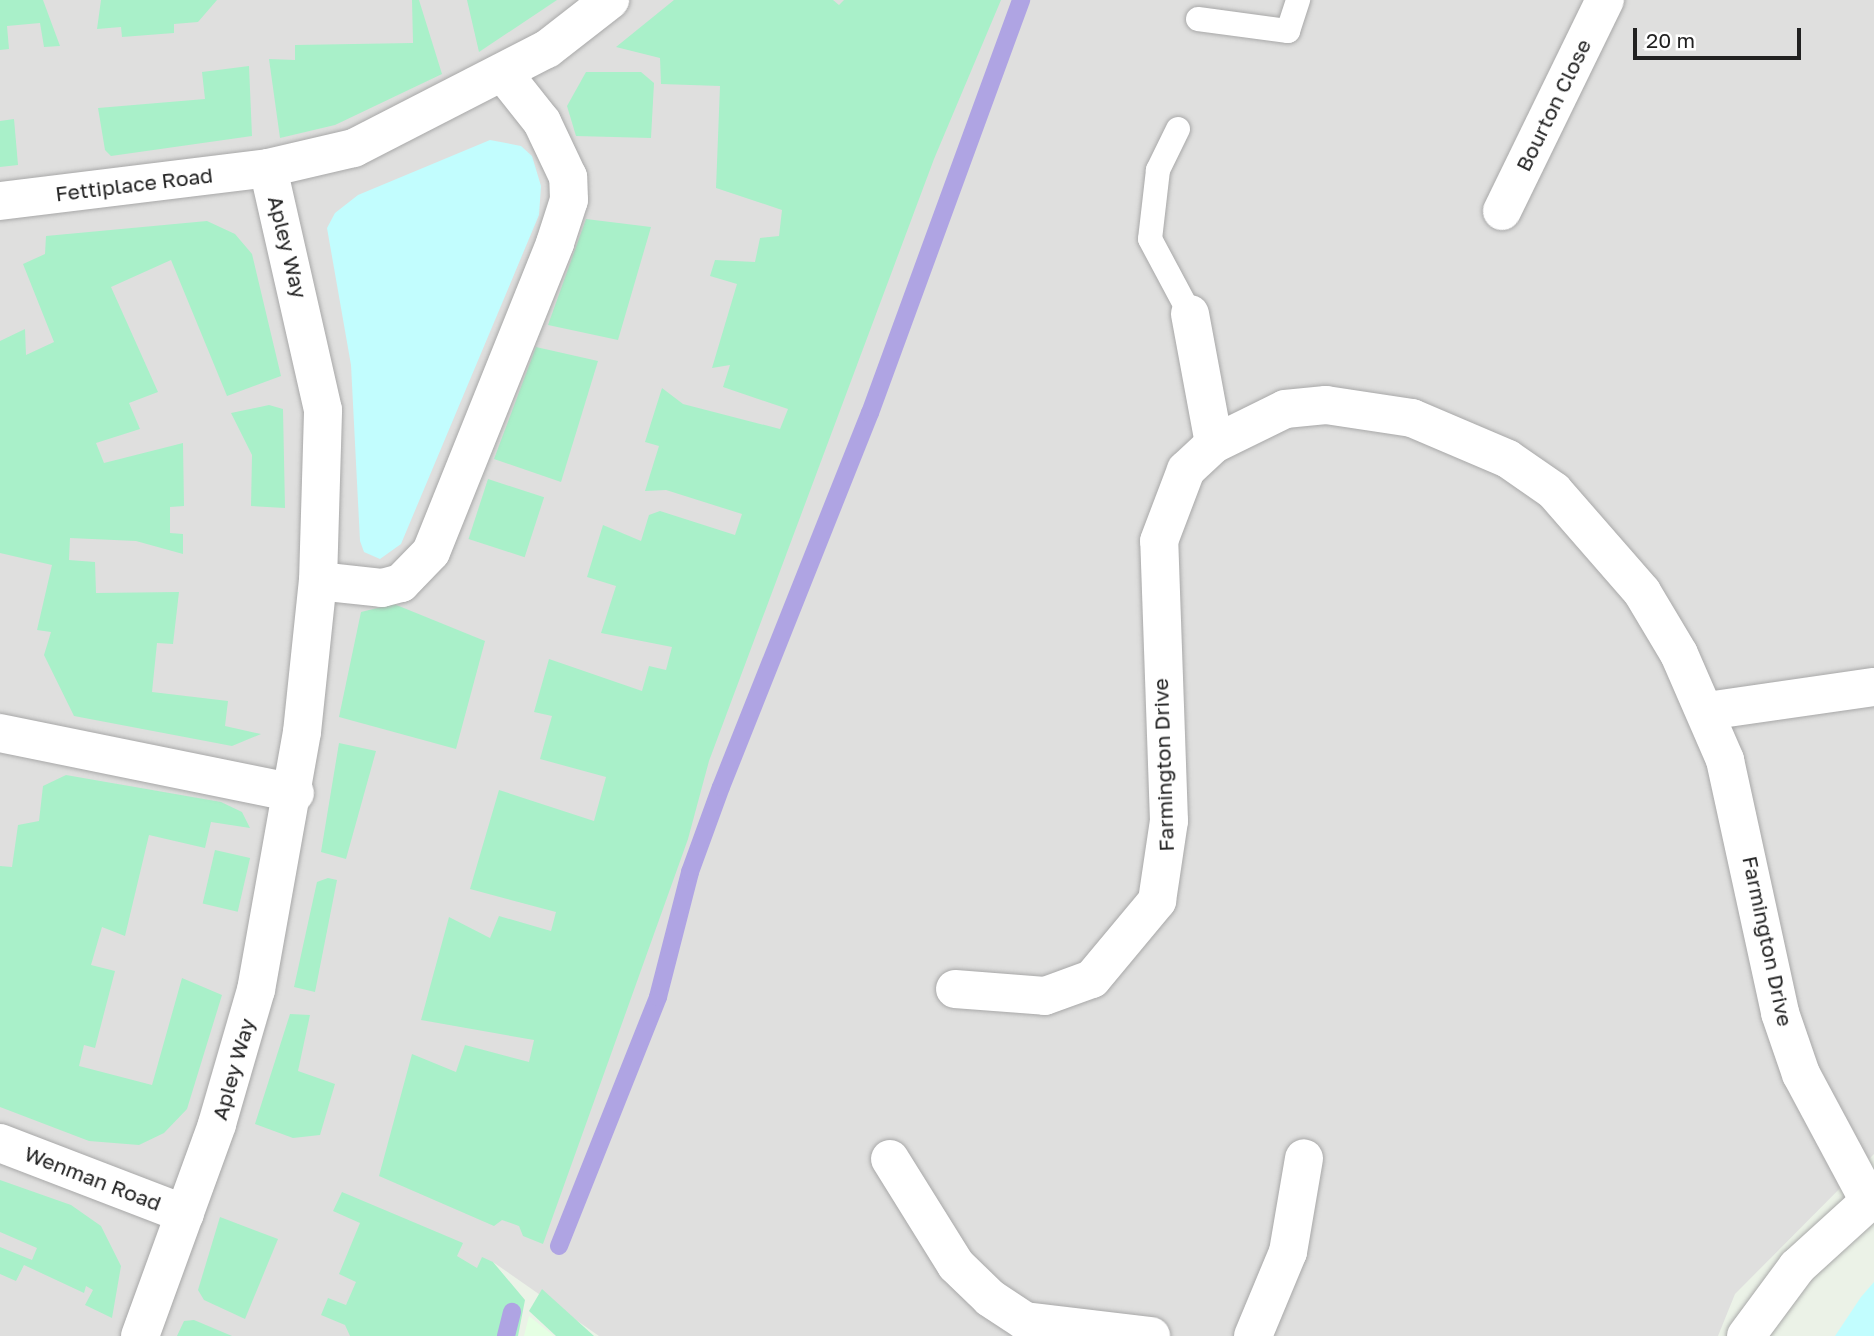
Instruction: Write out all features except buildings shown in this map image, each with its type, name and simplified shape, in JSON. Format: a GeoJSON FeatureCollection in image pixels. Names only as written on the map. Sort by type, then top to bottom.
{"type":"FeatureCollection","features":[{"type":"Feature","properties":{"kind":"street","name":"Apley Way"},"geometry":{"type":"LineString","coordinates":[[140,1336],[185,1214],[263,963],[295,793],[318,581],[323,410],[268,168],[380,138],[504,74],[610,0]]}},
{"type":"Feature","properties":{"kind":"street","name":"Bourton Close"},"geometry":{"type":"LineString","coordinates":[[1502,211],[1605,0]]}},
{"type":"Feature","properties":{"kind":"street"},"geometry":{"type":"LineString","coordinates":[[318,581],[382,588],[401,583],[431,552],[555,243],[569,200],[568,177],[542,122],[504,74]]}},
{"type":"Feature","properties":{"kind":"street","name":"Fettiplace Road"},"geometry":{"type":"LineString","coordinates":[[0,201],[268,168]]}},
{"type":"Feature","properties":{"kind":"street"},"geometry":{"type":"LineString","coordinates":[[1190,314],[1214,444]]}},
{"type":"Feature","properties":{"kind":"street","name":"Farmington Drive"},"geometry":{"type":"LineString","coordinates":[[955,989],[1045,996],[1092,979],[1157,901],[1169,821],[1159,541],[1186,470],[1214,444],[1286,409],[1326,405],[1412,418],[1508,459],[1554,492],[1642,592],[1707,711],[1742,820],[1780,1013],[1801,1074],[1871,1199]]}},
{"type":"Feature","properties":{"kind":"street"},"geometry":{"type":"LineString","coordinates":[[1707,711],[1874,687]]}},
{"type":"Feature","properties":{"kind":"street"},"geometry":{"type":"LineString","coordinates":[[0,733],[232,775],[295,793]]}},
{"type":"Feature","properties":{"kind":"street","name":"Wenman Road"},"geometry":{"type":"LineString","coordinates":[[0,1143],[185,1214]]}},
{"type":"Feature","properties":{"kind":"street"},"geometry":{"type":"LineString","coordinates":[[1253,1336],[1288,1252],[1304,1158]]}},
{"type":"Feature","properties":{"kind":"street"},"geometry":{"type":"LineString","coordinates":[[890,1159],[956,1265],[990,1298],[1024,1321],[1151,1336]]}},
{"type":"Feature","properties":{"kind":"street"},"geometry":{"type":"LineString","coordinates":[[1746,1336],[1797,1267],[1871,1199]]}},
{"type":"Feature","properties":{"kind":"lane"},"geometry":{"type":"LineString","coordinates":[[1198,19],[1288,31],[1298,0]]}},
{"type":"Feature","properties":{"kind":"lane"},"geometry":{"type":"LineString","coordinates":[[1178,129],[1158,170],[1150,239],[1190,314]]}},
{"type":"Feature","properties":{"kind":"shaded area"},"geometry":{"type":"Polygon","coordinates":[[[0,0],[1874,0],[1874,1154],[1735,1294],[1718,1336],[599,1336],[493,1262],[470,1336],[0,1336],[0,0]]]}},
{"type":"Feature","properties":{"kind":"shaded area"},"geometry":{"type":"Polygon","coordinates":[[[490,140],[521,146],[532,156],[541,186],[539,215],[401,544],[380,559],[364,552],[360,541],[351,365],[327,228],[335,213],[358,195],[490,140]]]}},
{"type":"Feature","properties":{"kind":"shaded area"},"geometry":{"type":"Polygon","coordinates":[[[1874,1282],[1874,1336],[1835,1336],[1861,1297],[1874,1282]]]}},
{"type":"Feature","properties":{"kind":"shaded area"},"geometry":{"type":"Polygon","coordinates":[[[529,1316],[554,1336],[524,1336],[529,1316]]]}},
{"type":"Feature","properties":{"kind":"green space"},"geometry":{"type":"Polygon","coordinates":[[[0,0],[43,0],[60,46],[44,47],[40,23],[7,26],[9,49],[0,50],[0,0]]]}},
{"type":"Feature","properties":{"kind":"green space"},"geometry":{"type":"Polygon","coordinates":[[[101,0],[217,0],[198,22],[174,24],[174,33],[122,37],[121,27],[97,29],[101,0]]]}},
{"type":"Feature","properties":{"kind":"green space"},"geometry":{"type":"Polygon","coordinates":[[[412,0],[419,0],[442,74],[335,125],[280,138],[269,59],[295,60],[295,45],[413,43],[412,0]]]}},
{"type":"Feature","properties":{"kind":"green space"},"geometry":{"type":"Polygon","coordinates":[[[467,0],[557,0],[479,52],[467,0]]]}},
{"type":"Feature","properties":{"kind":"green space"},"geometry":{"type":"Polygon","coordinates":[[[674,0],[833,0],[839,5],[844,0],[1001,0],[934,159],[709,761],[688,839],[543,1244],[523,1236],[519,1226],[502,1220],[494,1226],[379,1176],[412,1054],[456,1072],[465,1045],[529,1062],[534,1040],[421,1020],[449,917],[490,938],[499,916],[551,931],[556,912],[470,889],[499,790],[594,821],[606,777],[540,759],[552,716],[534,712],[549,659],[642,691],[649,666],[666,670],[672,647],[601,633],[616,586],[587,577],[603,525],[641,541],[649,515],[660,511],[735,535],[742,514],[666,490],[645,491],[659,446],[645,442],[662,388],[683,404],[780,429],[788,409],[723,387],[730,365],[712,368],[737,284],[710,276],[715,260],[755,262],[760,238],[779,236],[782,210],[716,188],[720,86],[661,84],[660,58],[616,47],[674,0]]]}},
{"type":"Feature","properties":{"kind":"green space"},"geometry":{"type":"Polygon","coordinates":[[[249,66],[252,136],[111,156],[105,150],[98,108],[205,99],[202,72],[249,66]]]}},
{"type":"Feature","properties":{"kind":"green space"},"geometry":{"type":"Polygon","coordinates":[[[586,72],[641,72],[654,83],[651,138],[576,136],[567,106],[586,72]]]}},
{"type":"Feature","properties":{"kind":"green space"},"geometry":{"type":"Polygon","coordinates":[[[14,119],[18,165],[0,167],[0,121],[14,119]]]}},
{"type":"Feature","properties":{"kind":"green space"},"geometry":{"type":"Polygon","coordinates":[[[586,219],[651,227],[618,340],[548,325],[586,219]]]}},
{"type":"Feature","properties":{"kind":"green space"},"geometry":{"type":"Polygon","coordinates":[[[207,221],[235,234],[252,254],[281,376],[227,396],[171,260],[111,287],[158,392],[129,403],[140,429],[96,443],[104,463],[183,443],[184,506],[170,507],[170,533],[183,534],[183,554],[136,541],[70,538],[69,560],[95,562],[96,593],[179,592],[173,644],[157,643],[152,692],[228,701],[225,726],[261,734],[232,746],[74,716],[44,655],[51,632],[37,630],[52,565],[0,553],[0,341],[25,329],[26,355],[54,342],[23,264],[45,254],[46,236],[207,221]]]}},
{"type":"Feature","properties":{"kind":"green space"},"geometry":{"type":"Polygon","coordinates":[[[536,347],[598,361],[561,482],[494,459],[536,347]]]}},
{"type":"Feature","properties":{"kind":"green space"},"geometry":{"type":"Polygon","coordinates":[[[269,405],[283,409],[285,508],[251,506],[252,455],[231,413],[269,405]]]}},
{"type":"Feature","properties":{"kind":"green space"},"geometry":{"type":"Polygon","coordinates":[[[488,479],[544,497],[525,557],[469,539],[488,479]]]}},
{"type":"Feature","properties":{"kind":"green space"},"geometry":{"type":"Polygon","coordinates":[[[394,604],[485,641],[456,749],[339,717],[361,612],[394,604]]]}},
{"type":"Feature","properties":{"kind":"green space"},"geometry":{"type":"Polygon","coordinates":[[[339,743],[376,751],[346,859],[321,852],[339,743]]]}},
{"type":"Feature","properties":{"kind":"green space"},"geometry":{"type":"Polygon","coordinates":[[[66,775],[221,802],[242,812],[250,828],[211,822],[205,848],[149,835],[125,936],[102,927],[91,965],[115,971],[95,1048],[84,1045],[79,1066],[152,1085],[182,978],[222,995],[187,1109],[164,1133],[139,1145],[89,1141],[0,1107],[0,866],[12,867],[18,825],[39,821],[43,786],[66,775]]]}},
{"type":"Feature","properties":{"kind":"green space"},"geometry":{"type":"Polygon","coordinates":[[[215,850],[250,858],[238,912],[203,904],[215,850]]]}},
{"type":"Feature","properties":{"kind":"green space"},"geometry":{"type":"Polygon","coordinates":[[[328,878],[337,880],[315,992],[294,987],[317,882],[328,878]]]}},
{"type":"Feature","properties":{"kind":"green space"},"geometry":{"type":"Polygon","coordinates":[[[290,1014],[310,1015],[298,1071],[335,1084],[320,1135],[293,1138],[255,1124],[290,1014]]]}},
{"type":"Feature","properties":{"kind":"green space"},"geometry":{"type":"Polygon","coordinates":[[[0,1180],[71,1205],[101,1226],[121,1266],[112,1318],[85,1305],[93,1290],[86,1286],[84,1293],[24,1265],[16,1281],[0,1274],[0,1247],[32,1260],[37,1248],[0,1232],[0,1180]]]}},
{"type":"Feature","properties":{"kind":"green space"},"geometry":{"type":"Polygon","coordinates":[[[342,1192],[463,1243],[457,1256],[477,1268],[482,1257],[493,1262],[525,1300],[518,1336],[350,1336],[345,1325],[321,1315],[328,1298],[346,1305],[356,1282],[339,1274],[360,1223],[333,1211],[342,1192]]]}},
{"type":"Feature","properties":{"kind":"green space"},"geometry":{"type":"Polygon","coordinates":[[[220,1217],[278,1239],[245,1319],[204,1300],[198,1290],[220,1217]]]}},
{"type":"Feature","properties":{"kind":"green space"},"geometry":{"type":"Polygon","coordinates":[[[542,1289],[594,1336],[556,1336],[529,1311],[542,1289]]]}},
{"type":"Feature","properties":{"kind":"green space"},"geometry":{"type":"Polygon","coordinates":[[[194,1320],[232,1336],[177,1336],[184,1321],[194,1320]]]}},
{"type":"Feature","properties":{"kind":"waterway"},"geometry":{"type":"LineString","coordinates":[[559,1246],[658,997],[690,872],[721,787],[870,413],[1021,0]]}},
{"type":"Feature","properties":{"kind":"waterway"},"geometry":{"type":"LineString","coordinates":[[506,1336],[512,1312]]}}]}
